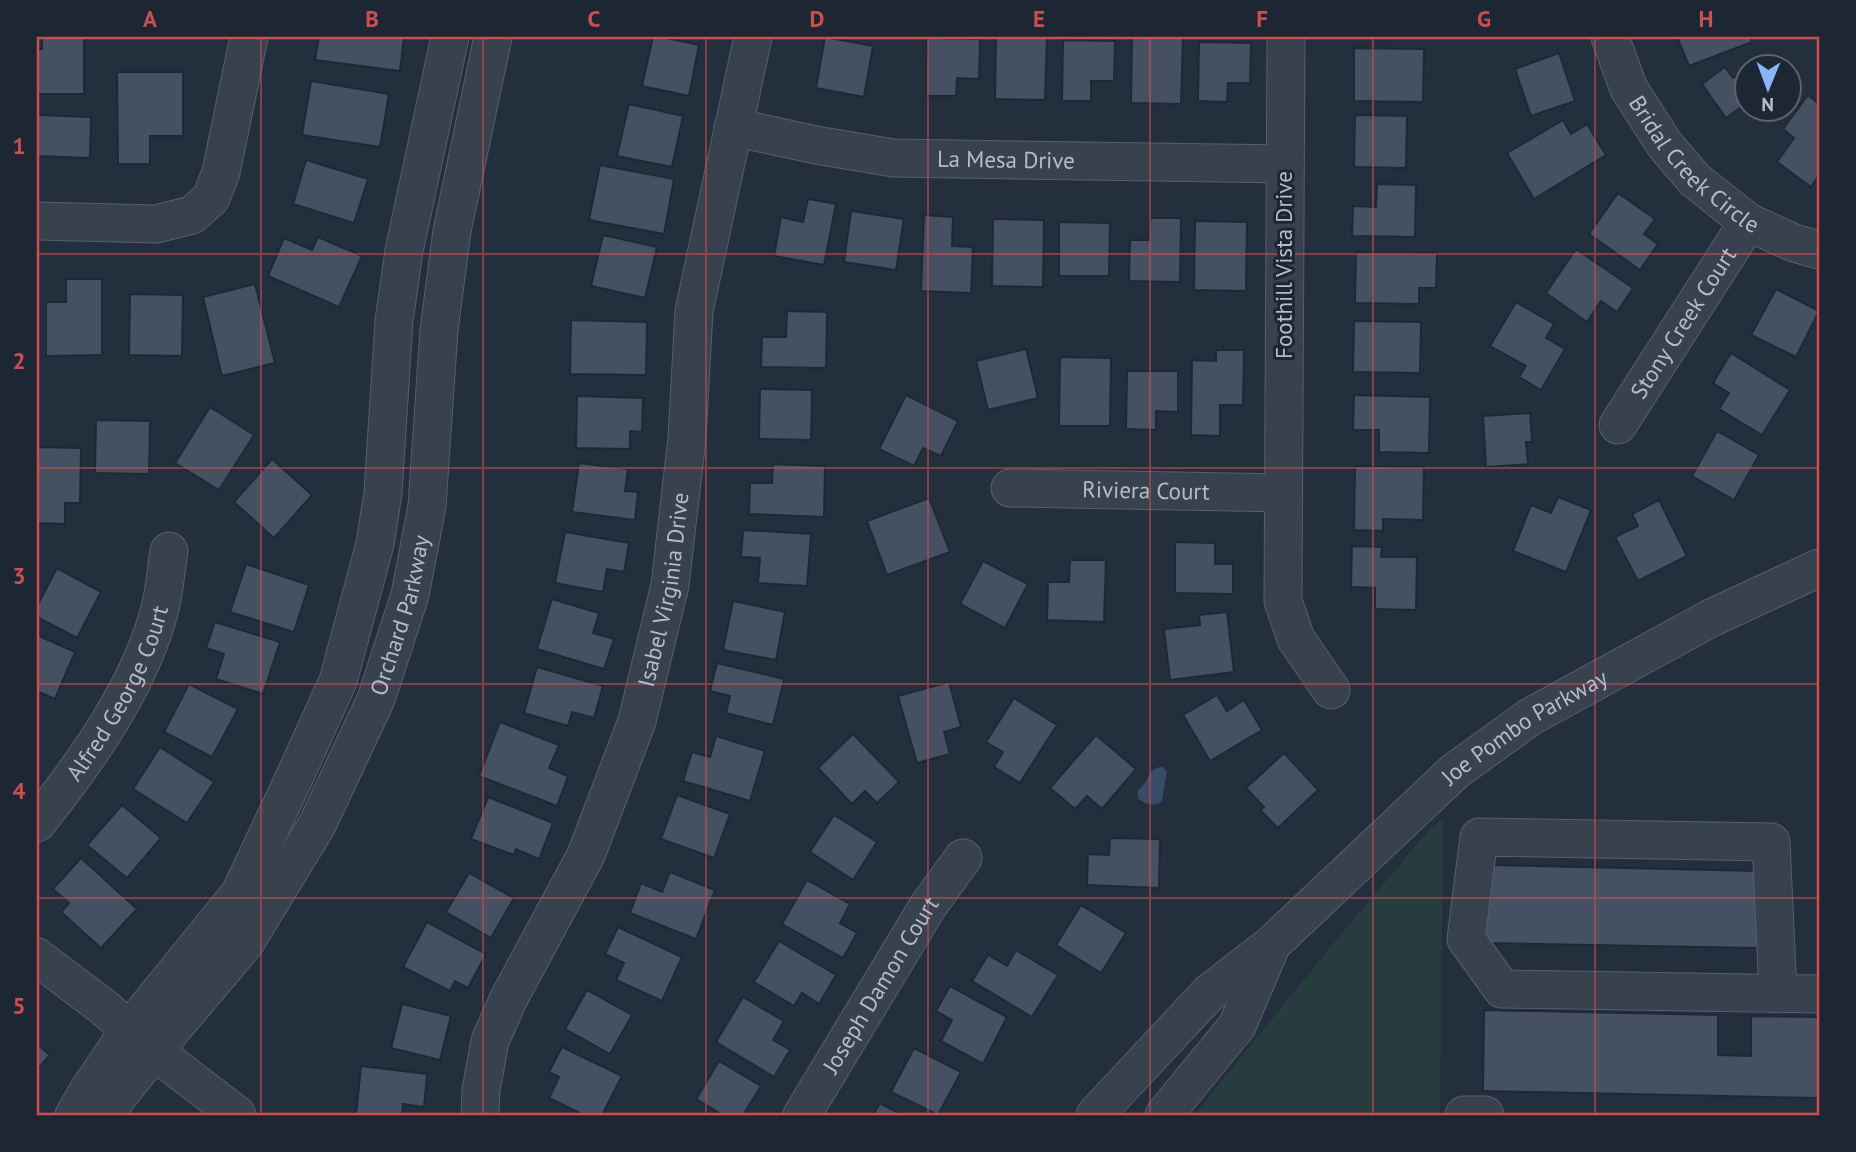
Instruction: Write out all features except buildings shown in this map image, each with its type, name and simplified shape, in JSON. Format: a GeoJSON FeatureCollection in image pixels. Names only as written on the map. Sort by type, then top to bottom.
{"type":"FeatureCollection","features":[{"type":"Feature","properties":{"kind":"street"},"geometry":{"type":"LineString","coordinates":[[37,221],[156,225],[192,215],[211,198],[221,173],[249,37]]}},
{"type":"Feature","properties":{"kind":"street","name":"Orchard Parkway"},"geometry":{"type":"LineString","coordinates":[[106,1115],[142,1040],[204,939],[240,893],[338,681],[376,544],[383,493],[394,321],[404,251],[450,37]]}},
{"type":"Feature","properties":{"kind":"street","name":"Orchard Parkway"},"geometry":{"type":"LineString","coordinates":[[74,1115],[88,1091],[244,943],[317,825],[376,699],[410,595],[427,506],[439,330],[452,231],[493,37]]}},
{"type":"Feature","properties":{"kind":"street","name":"Isabel Virginia Drive"},"geometry":{"type":"LineString","coordinates":[[480,1115],[481,1090],[490,1041],[509,998],[586,855],[637,721],[670,585],[687,438],[694,311],[753,37]]}},
{"type":"Feature","properties":{"kind":"street","name":"Foothill Vista Drive"},"geometry":{"type":"LineString","coordinates":[[1286,37],[1283,601],[1296,639],[1331,691]]}},
{"type":"Feature","properties":{"kind":"street","name":"Bridal Creek Circle"},"geometry":{"type":"LineString","coordinates":[[1610,37],[1629,89],[1665,145],[1695,180],[1748,222],[1794,243],[1819,250]]}},
{"type":"Feature","properties":{"kind":"street","name":"La Mesa Drive"},"geometry":{"type":"LineString","coordinates":[[733,127],[893,158],[1284,164]]}},
{"type":"Feature","properties":{"kind":"street","name":"Stony Creek Court"},"geometry":{"type":"LineString","coordinates":[[1618,425],[1748,222]]}},
{"type":"Feature","properties":{"kind":"street","name":"Riviera Court"},"geometry":{"type":"LineString","coordinates":[[1010,488],[1282,493]]}},
{"type":"Feature","properties":{"kind":"street","name":"Alfred George Court"},"geometry":{"type":"LineString","coordinates":[[37,823],[64,790],[116,711],[143,657],[160,605],[169,551]]}},
{"type":"Feature","properties":{"kind":"street","name":"Joe Pombo Parkway"},"geometry":{"type":"LineString","coordinates":[[1095,1115],[1209,993],[1271,945],[1455,771],[1530,716],[1711,618],[1819,568]]}},
{"type":"Feature","properties":{"kind":"street"},"geometry":{"type":"LineString","coordinates":[[1778,993],[1771,842],[1479,837],[1466,939],[1502,989],[1819,994]]}},
{"type":"Feature","properties":{"kind":"street","name":"Joseph Damon Court"},"geometry":{"type":"LineString","coordinates":[[802,1115],[928,906],[963,858]]}},
{"type":"Feature","properties":{"kind":"street","name":"Joe Pombo Parkway"},"geometry":{"type":"LineString","coordinates":[[1164,1115],[1237,1026],[1271,945]]}},
{"type":"Feature","properties":{"kind":"street"},"geometry":{"type":"LineString","coordinates":[[37,957],[237,1115]]}},
{"type":"Feature","properties":{"kind":"street"},"geometry":{"type":"LineString","coordinates":[[1464,1115],[1485,1115]]}},
{"type":"Feature","properties":{"kind":"green space"},"geometry":{"type":"Polygon","coordinates":[[[1443,818],[1440,1115],[1194,1115],[1346,928],[1429,830],[1443,818]]]}},
{"type":"Feature","properties":{"kind":"water"},"geometry":{"type":"Polygon","coordinates":[[[1162,767],[1167,771],[1162,801],[1153,805],[1144,802],[1138,798],[1138,790],[1153,770],[1162,767]]]}}]}
